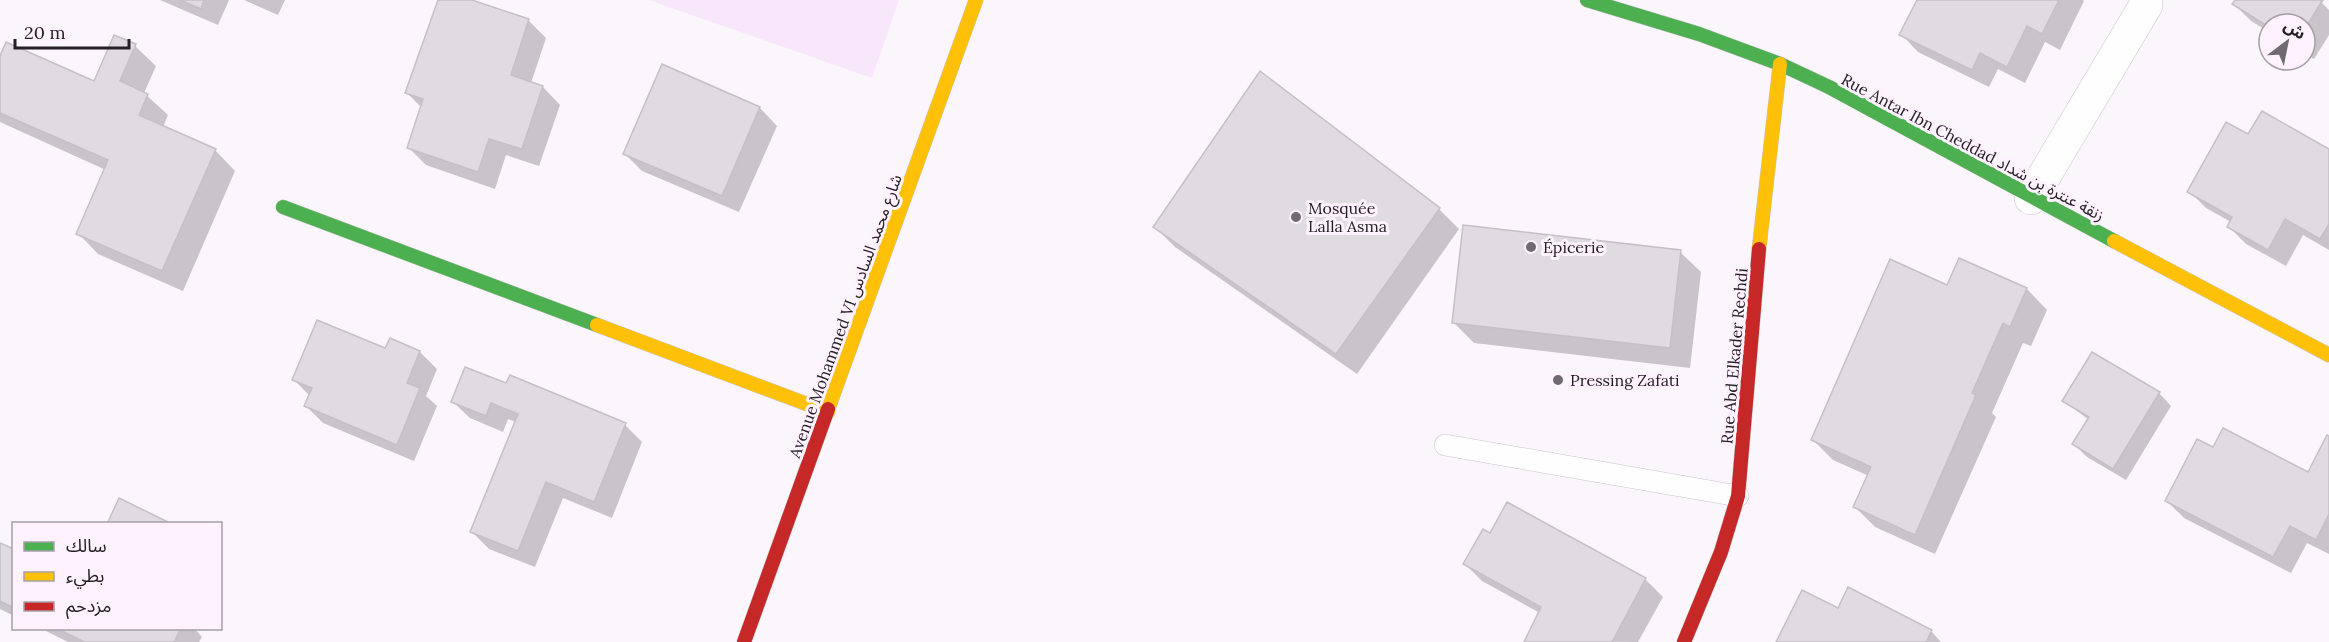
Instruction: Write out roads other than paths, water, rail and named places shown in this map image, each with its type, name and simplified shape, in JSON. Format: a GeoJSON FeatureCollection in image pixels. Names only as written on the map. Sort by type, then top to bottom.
{"type":"FeatureCollection","features":[{"type":"Feature","properties":{"kind":"street","name":"Avenue Mohammed VI شارع محمد السادس"},"geometry":{"type":"LineString","coordinates":[[744,642],[976,0]]}},
{"type":"Feature","properties":{"kind":"street","name":"Rue Antar Ibn Cheddad زنقة عنترة بن شداد"},"geometry":{"type":"LineString","coordinates":[[1587,0],[1700,34],[1780,64],[1897,123],[2031,198],[2329,355]]}},
{"type":"Feature","properties":{"kind":"street"},"geometry":{"type":"LineString","coordinates":[[2031,198],[2146,5]]}},
{"type":"Feature","properties":{"kind":"street","name":"Rue Abd Elkader Rechdi"},"geometry":{"type":"LineString","coordinates":[[1684,642],[1721,552],[1738,496],[1758,255],[1780,64]]}},
{"type":"Feature","properties":{"kind":"street"},"geometry":{"type":"LineString","coordinates":[[283,207],[828,412]]}},
{"type":"Feature","properties":{"kind":"lane"},"geometry":{"type":"LineString","coordinates":[[1446,445],[1738,496]]}},
{"type":"Feature","properties":{"kind":"place","name":"Mosquée Lalla Asma"},"geometry":{"type":"Point","coordinates":[1296,217]}},
{"type":"Feature","properties":{"kind":"place","name":"Épicerie"},"geometry":{"type":"Point","coordinates":[1531,247]}},
{"type":"Feature","properties":{"kind":"place","name":"Pressing Zafati"},"geometry":{"type":"Point","coordinates":[1558,380]}}]}
